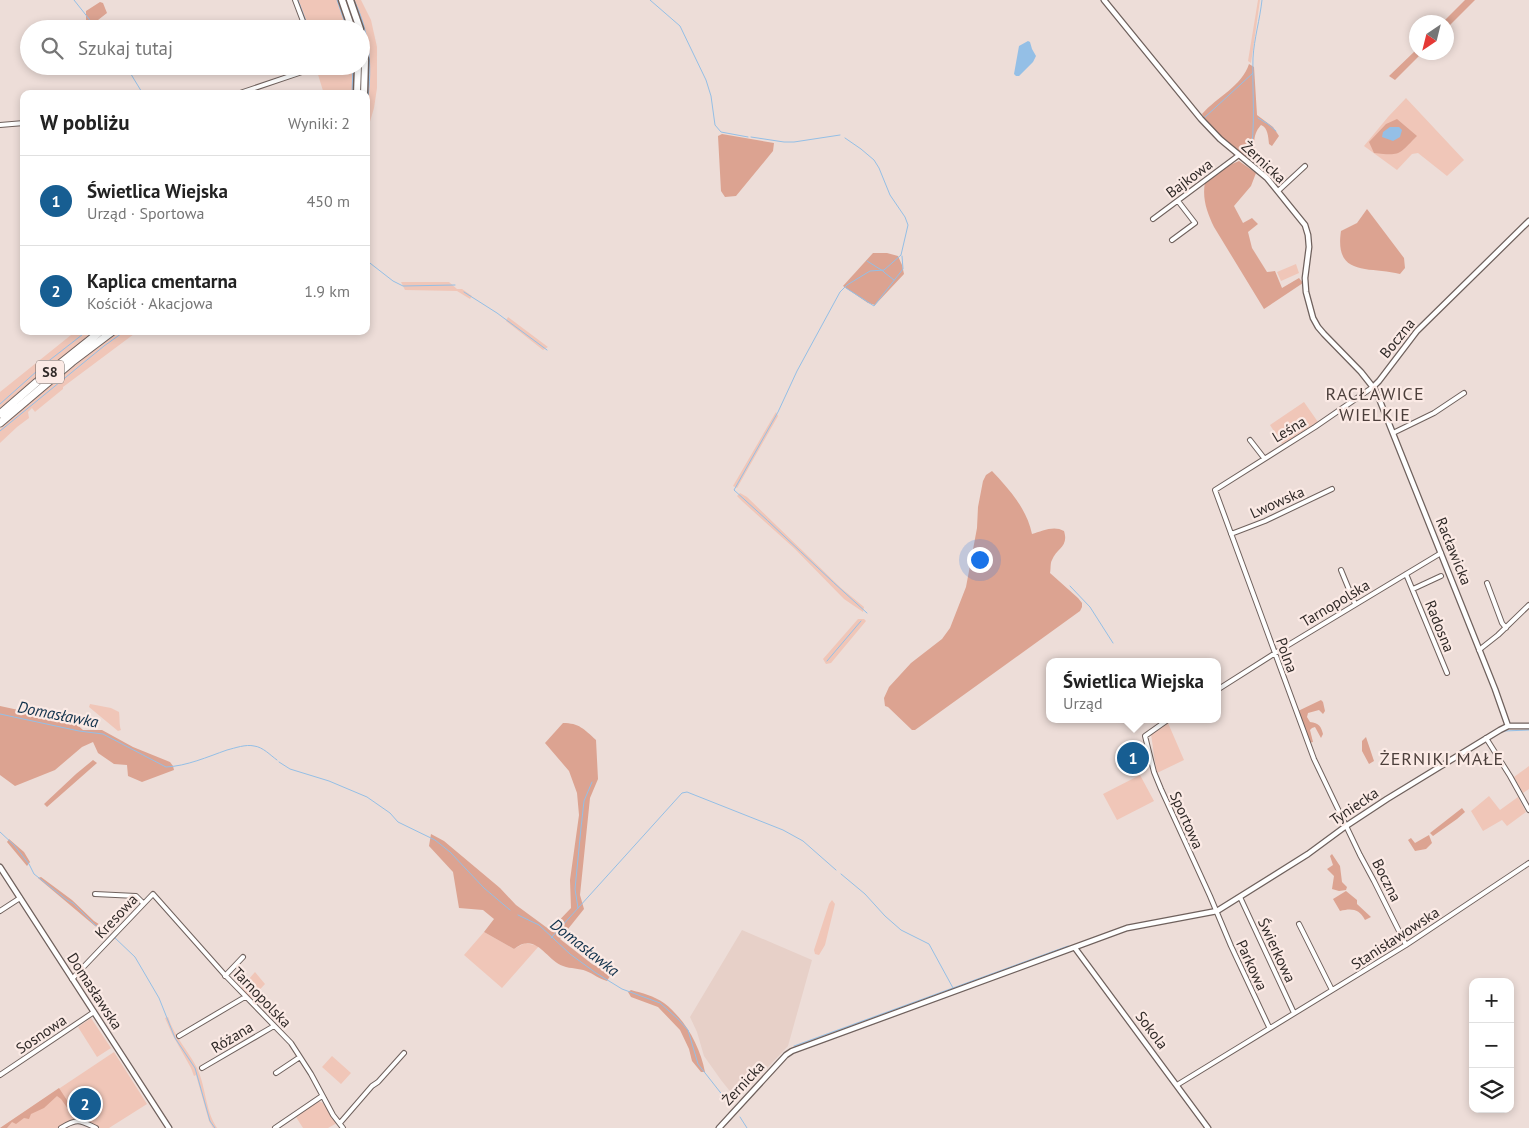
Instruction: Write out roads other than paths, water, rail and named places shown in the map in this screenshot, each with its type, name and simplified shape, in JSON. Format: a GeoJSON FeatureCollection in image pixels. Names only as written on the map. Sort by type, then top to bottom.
{"type":"FeatureCollection","features":[{"type":"Feature","properties":{"kind":"highway"},"geometry":{"type":"LineString","coordinates":[[342,0],[349,20]]}},
{"type":"Feature","properties":{"kind":"highway"},"geometry":{"type":"LineString","coordinates":[[350,0],[357,20]]}},
{"type":"Feature","properties":{"kind":"highway"},"geometry":{"type":"LineString","coordinates":[[357,90],[358,75]]}},
{"type":"Feature","properties":{"kind":"highway"},"geometry":{"type":"LineString","coordinates":[[364,90],[365,75]]}},
{"type":"Feature","properties":{"kind":"highway","name":"S8"},"geometry":{"type":"LineString","coordinates":[[0,414],[96,335]]}},
{"type":"Feature","properties":{"kind":"highway","name":"S8"},"geometry":{"type":"LineString","coordinates":[[0,423],[57,374],[108,335]]}},
{"type":"Feature","properties":{"kind":"street"},"geometry":{"type":"LineString","coordinates":[[295,0],[303,20]]}},
{"type":"Feature","properties":{"kind":"street","name":"Żernicka"},"geometry":{"type":"LineString","coordinates":[[1104,0],[1201,119],[1220,139],[1267,178],[1304,225],[1308,234],[1310,252],[1305,278],[1306,292],[1311,311],[1318,327],[1373,386]]}},
{"type":"Feature","properties":{"kind":"street"},"geometry":{"type":"LineString","coordinates":[[249,90],[293,75]]}},
{"type":"Feature","properties":{"kind":"street"},"geometry":{"type":"LineString","coordinates":[[0,126],[20,124]]}},
{"type":"Feature","properties":{"kind":"street","name":"Bajkowa"},"geometry":{"type":"LineString","coordinates":[[1154,219],[1239,155]]}},
{"type":"Feature","properties":{"kind":"street"},"geometry":{"type":"LineString","coordinates":[[1278,191],[1305,166]]}},
{"type":"Feature","properties":{"kind":"street"},"geometry":{"type":"LineString","coordinates":[[1172,240],[1195,223],[1178,201]]}},
{"type":"Feature","properties":{"kind":"street","name":"Boczna"},"geometry":{"type":"LineString","coordinates":[[1373,386],[1385,374],[1412,337],[1529,221]]}},
{"type":"Feature","properties":{"kind":"street","name":"Racławicka"},"geometry":{"type":"LineString","coordinates":[[1373,386],[1505,714],[1508,726]]}},
{"type":"Feature","properties":{"kind":"street","name":"Leśna"},"geometry":{"type":"LineString","coordinates":[[1215,490],[1315,427],[1373,386]]}},
{"type":"Feature","properties":{"kind":"street"},"geometry":{"type":"LineString","coordinates":[[1393,433],[1434,413],[1464,392]]}},
{"type":"Feature","properties":{"kind":"street"},"geometry":{"type":"LineString","coordinates":[[1250,440],[1264,458]]}},
{"type":"Feature","properties":{"kind":"street","name":"Lwowska"},"geometry":{"type":"LineString","coordinates":[[1231,534],[1265,521],[1332,489]]}},
{"type":"Feature","properties":{"kind":"street","name":"Polna"},"geometry":{"type":"LineString","coordinates":[[1215,490],[1314,759],[1346,826]]}},
{"type":"Feature","properties":{"kind":"street","name":"Tarnopolska"},"geometry":{"type":"LineString","coordinates":[[1221,687],[1441,553]]}},
{"type":"Feature","properties":{"kind":"street"},"geometry":{"type":"LineString","coordinates":[[1341,570],[1355,604]]}},
{"type":"Feature","properties":{"kind":"street","name":"Radosna"},"geometry":{"type":"LineString","coordinates":[[1406,574],[1446,673]]}},
{"type":"Feature","properties":{"kind":"street","name":"Radosna"},"geometry":{"type":"LineString","coordinates":[[1413,589],[1441,576]]}},
{"type":"Feature","properties":{"kind":"street"},"geometry":{"type":"LineString","coordinates":[[1487,583],[1502,623],[1506,628]]}},
{"type":"Feature","properties":{"kind":"street"},"geometry":{"type":"LineString","coordinates":[[1479,650],[1506,628],[1529,605]]}},
{"type":"Feature","properties":{"kind":"street","name":"Sportowa"},"geometry":{"type":"LineString","coordinates":[[1163,723],[1145,736],[1157,780],[1216,911]]}},
{"type":"Feature","properties":{"kind":"street"},"geometry":{"type":"LineString","coordinates":[[1508,726],[1529,726]]}},
{"type":"Feature","properties":{"kind":"street","name":"Tyniecka"},"geometry":{"type":"LineString","coordinates":[[786,1055],[811,1043],[1127,928],[1216,911],[1309,853],[1387,799],[1508,726]]}},
{"type":"Feature","properties":{"kind":"street"},"geometry":{"type":"LineString","coordinates":[[1486,738],[1529,810]]}},
{"type":"Feature","properties":{"kind":"street","name":"Boczna"},"geometry":{"type":"LineString","coordinates":[[1346,826],[1406,945]]}},
{"type":"Feature","properties":{"kind":"street","name":"Stanisławowska"},"geometry":{"type":"LineString","coordinates":[[1177,1085],[1406,945],[1529,863]]}},
{"type":"Feature","properties":{"kind":"street","name":"Domasławska"},"geometry":{"type":"LineString","coordinates":[[0,867],[169,1128]]}},
{"type":"Feature","properties":{"kind":"street"},"geometry":{"type":"LineString","coordinates":[[95,894],[136,896],[143,903]]}},
{"type":"Feature","properties":{"kind":"street","name":"Kresowa"},"geometry":{"type":"LineString","coordinates":[[72,979],[143,903],[153,894],[156,897]]}},
{"type":"Feature","properties":{"kind":"street","name":"Tarnopolska"},"geometry":{"type":"LineString","coordinates":[[156,897],[226,976],[291,1043],[312,1074],[333,1115],[340,1123]]}},
{"type":"Feature","properties":{"kind":"street","name":"Świerkowa"},"geometry":{"type":"LineString","coordinates":[[1240,897],[1294,1013]]}},
{"type":"Feature","properties":{"kind":"street"},"geometry":{"type":"LineString","coordinates":[[0,910],[20,898]]}},
{"type":"Feature","properties":{"kind":"street","name":"Parkowa"},"geometry":{"type":"LineString","coordinates":[[1216,911],[1230,946],[1269,1028]]}},
{"type":"Feature","properties":{"kind":"street"},"geometry":{"type":"LineString","coordinates":[[1299,924],[1332,990]]}},
{"type":"Feature","properties":{"kind":"street","name":"Sokola"},"geometry":{"type":"LineString","coordinates":[[1075,948],[1208,1128]]}},
{"type":"Feature","properties":{"kind":"street"},"geometry":{"type":"LineString","coordinates":[[226,976],[243,956]]}},
{"type":"Feature","properties":{"kind":"street"},"geometry":{"type":"LineString","coordinates":[[180,1036],[246,997]]}},
{"type":"Feature","properties":{"kind":"street","name":"Sosnowa"},"geometry":{"type":"LineString","coordinates":[[0,1075],[94,1012]]}},
{"type":"Feature","properties":{"kind":"street","name":"Różana"},"geometry":{"type":"LineString","coordinates":[[202,1068],[274,1026]]}},
{"type":"Feature","properties":{"kind":"street"},"geometry":{"type":"LineString","coordinates":[[343,1128],[340,1123],[404,1053]]}},
{"type":"Feature","properties":{"kind":"street","name":"Żernicka"},"geometry":{"type":"LineString","coordinates":[[719,1128],[786,1055]]}},
{"type":"Feature","properties":{"kind":"street"},"geometry":{"type":"LineString","coordinates":[[276,1073],[300,1057]]}},
{"type":"Feature","properties":{"kind":"street"},"geometry":{"type":"LineString","coordinates":[[275,1128],[322,1096]]}},
{"type":"Feature","properties":{"kind":"street"},"geometry":{"type":"LineString","coordinates":[[61,1128],[70,1122],[78,1120],[96,1128]]}},
{"type":"Feature","properties":{"kind":"water"},"geometry":{"type":"Polygon","coordinates":[[[1028,41],[1036,56],[1033,62],[1019,76],[1016,76],[1014,74],[1019,46],[1028,41]]]}},
{"type":"Feature","properties":{"kind":"water"},"geometry":{"type":"Polygon","coordinates":[[[1390,127],[1399,127],[1402,130],[1400,137],[1393,141],[1382,137],[1383,132],[1390,127]]]}},
{"type":"Feature","properties":{"kind":"waterway"},"geometry":{"type":"LineString","coordinates":[[74,0],[90,20]]}},
{"type":"Feature","properties":{"kind":"waterway"},"geometry":{"type":"LineString","coordinates":[[298,0],[306,20]]}},
{"type":"Feature","properties":{"kind":"waterway"},"geometry":{"type":"LineString","coordinates":[[337,0],[344,20]]}},
{"type":"Feature","properties":{"kind":"waterway"},"geometry":{"type":"LineString","coordinates":[[354,0],[362,20]]}},
{"type":"Feature","properties":{"kind":"waterway"},"geometry":{"type":"LineString","coordinates":[[650,0],[680,26],[706,80],[711,96],[715,125],[721,132],[748,137]]}},
{"type":"Feature","properties":{"kind":"waterway"},"geometry":{"type":"LineString","coordinates":[[1250,159],[1253,122],[1253,58],[1262,0]]}},
{"type":"Feature","properties":{"kind":"waterway"},"geometry":{"type":"LineString","coordinates":[[1204,118],[1253,73]]}},
{"type":"Feature","properties":{"kind":"waterway"},"geometry":{"type":"LineString","coordinates":[[131,75],[141,90]]}},
{"type":"Feature","properties":{"kind":"waterway"},"geometry":{"type":"LineString","coordinates":[[352,90],[353,75]]}},
{"type":"Feature","properties":{"kind":"waterway"},"geometry":{"type":"LineString","coordinates":[[368,90],[370,75]]}},
{"type":"Feature","properties":{"kind":"waterway"},"geometry":{"type":"LineString","coordinates":[[1258,118],[1276,131]]}},
{"type":"Feature","properties":{"kind":"waterway"},"geometry":{"type":"LineString","coordinates":[[751,137],[794,142],[840,135]]}},
{"type":"Feature","properties":{"kind":"waterway"},"geometry":{"type":"LineString","coordinates":[[845,138],[874,160],[890,195],[905,217],[908,225],[901,255],[884,270],[870,271],[847,285],[840,292],[797,371],[778,412],[734,490],[867,613]]}},
{"type":"Feature","properties":{"kind":"waterway"},"geometry":{"type":"LineString","coordinates":[[846,288],[874,306],[903,269],[902,256]]}},
{"type":"Feature","properties":{"kind":"waterway"},"geometry":{"type":"LineString","coordinates":[[867,261],[894,280]]}},
{"type":"Feature","properties":{"kind":"waterway"},"geometry":{"type":"LineString","coordinates":[[370,263],[393,281],[403,286],[455,285]]}},
{"type":"Feature","properties":{"kind":"waterway"},"geometry":{"type":"LineString","coordinates":[[464,292],[497,313],[547,350]]}},
{"type":"Feature","properties":{"kind":"waterway"},"geometry":{"type":"LineString","coordinates":[[0,404],[46,363],[82,335]]}},
{"type":"Feature","properties":{"kind":"waterway"},"geometry":{"type":"LineString","coordinates":[[0,431],[119,335]]}},
{"type":"Feature","properties":{"kind":"waterway"},"geometry":{"type":"LineString","coordinates":[[1070,586],[1090,607],[1113,643]]}},
{"type":"Feature","properties":{"kind":"waterway"},"geometry":{"type":"LineString","coordinates":[[827,661],[861,621]]}},
{"type":"Feature","properties":{"kind":"waterway","name":"Domasławka"},"geometry":{"type":"LineString","coordinates":[[0,714],[79,731],[103,734],[166,767],[189,763],[240,746],[260,748],[277,760]]}},
{"type":"Feature","properties":{"kind":"waterway"},"geometry":{"type":"LineString","coordinates":[[1504,731],[1529,730]]}},
{"type":"Feature","properties":{"kind":"waterway","name":"Domasławka"},"geometry":{"type":"LineString","coordinates":[[279,762],[290,769],[329,781],[367,797],[390,813],[398,822],[435,840],[450,852],[484,888],[510,910]]}},
{"type":"Feature","properties":{"kind":"waterway"},"geometry":{"type":"LineString","coordinates":[[578,908],[575,889],[584,801],[592,782]]}},
{"type":"Feature","properties":{"kind":"waterway"},"geometry":{"type":"LineString","coordinates":[[551,938],[682,793],[687,792],[783,830],[803,841],[836,870]]}},
{"type":"Feature","properties":{"kind":"waterway"},"geometry":{"type":"LineString","coordinates":[[0,832],[14,845],[29,864],[34,874],[73,903],[95,925],[110,934]]}},
{"type":"Feature","properties":{"kind":"waterway"},"geometry":{"type":"LineString","coordinates":[[841,874],[865,894],[901,930],[929,944],[953,988]]}},
{"type":"Feature","properties":{"kind":"waterway","name":"Domasławka"},"geometry":{"type":"LineString","coordinates":[[518,915],[539,925],[570,954],[596,973],[622,989],[660,1003],[678,1019],[688,1030],[698,1064],[731,1106]]}},
{"type":"Feature","properties":{"kind":"waterway"},"geometry":{"type":"LineString","coordinates":[[114,937],[135,957],[159,998],[175,1038],[195,1068],[210,1121],[215,1128]]}},
{"type":"Feature","properties":{"kind":"waterway"},"geometry":{"type":"LineString","coordinates":[[794,1046],[1068,946]]}},
{"type":"Feature","properties":{"kind":"waterway","name":"Domasławka"},"geometry":{"type":"LineString","coordinates":[[740,1117],[747,1128]]}},
{"type":"Feature","properties":{"kind":"place","name":"Świetlica Wiejska"},"geometry":{"type":"Point","coordinates":[1133,758]}},
{"type":"Feature","properties":{"kind":"place","name":"Kaplica cmentarna"},"geometry":{"type":"Point","coordinates":[85,1104]}},
{"type":"Feature","properties":{"kind":"district","name":"RACŁAWICE WIELKIE"},"geometry":{"type":"Point","coordinates":[1375,403]}},
{"type":"Feature","properties":{"kind":"district","name":"ŻERNIKI MAŁE"},"geometry":{"type":"Point","coordinates":[1442,758]}}]}
